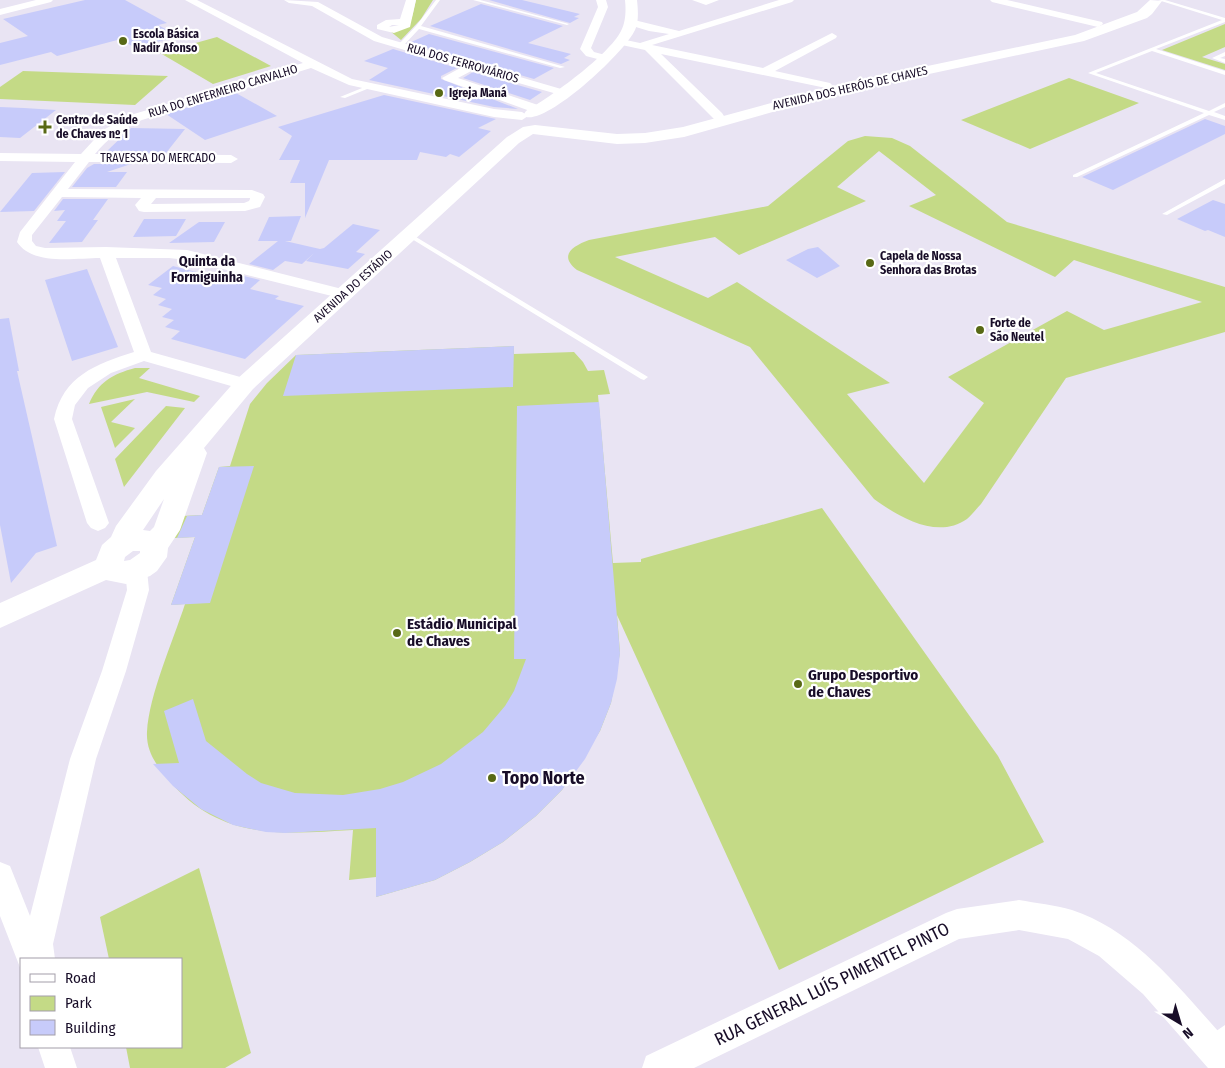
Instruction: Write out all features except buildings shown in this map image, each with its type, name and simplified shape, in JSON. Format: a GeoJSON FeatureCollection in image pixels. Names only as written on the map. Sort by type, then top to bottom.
{"type":"FeatureCollection","features":[{"type":"Feature","properties":{"kind":"main road","name":"AVENIDA DO ESTÁDIO"},"geometry":{"type":"LineString","coordinates":[[123,560],[126,533],[165,477],[245,384],[535,119],[607,56],[621,42],[629,25],[631,0]]}},
{"type":"Feature","properties":{"kind":"main road","name":"AVENIDA DOS HERÓIS DE CHAVES"},"geometry":{"type":"LineString","coordinates":[[535,119],[583,130],[624,133],[673,128],[770,99],[826,85],[1104,26],[1145,14],[1150,1]]}},
{"type":"Feature","properties":{"kind":"main road","name":"AVENIDA DOS HERÓIS DE CHAVES"},"geometry":{"type":"LineString","coordinates":[[535,119],[617,139],[677,134],[720,123],[780,103],[837,89],[1080,38],[1150,1]]}},
{"type":"Feature","properties":{"kind":"main road","name":"AVENIDA DO ESTÁDIO"},"geometry":{"type":"LineString","coordinates":[[0,616],[123,560],[143,566],[153,556],[153,546],[165,533],[200,438]]}},
{"type":"Feature","properties":{"kind":"street"},"geometry":{"type":"LineString","coordinates":[[0,12],[28,2],[48,0]]}},
{"type":"Feature","properties":{"kind":"street"},"geometry":{"type":"LineString","coordinates":[[190,0],[340,78],[369,87],[494,113],[535,119]]}},
{"type":"Feature","properties":{"kind":"street","name":"RUA DOS FERROVIÁRIOS"},"geometry":{"type":"LineString","coordinates":[[289,0],[315,4],[378,39],[472,66],[535,119]]}},
{"type":"Feature","properties":{"kind":"street"},"geometry":{"type":"LineString","coordinates":[[600,0],[603,7],[585,49],[590,54],[607,56],[644,46],[661,36],[692,30],[790,0]]}},
{"type":"Feature","properties":{"kind":"street"},"geometry":{"type":"LineString","coordinates":[[697,0],[706,2],[714,0]]}},
{"type":"Feature","properties":{"kind":"street"},"geometry":{"type":"LineString","coordinates":[[995,0],[1104,26]]}},
{"type":"Feature","properties":{"kind":"street"},"geometry":{"type":"LineString","coordinates":[[397,44],[388,30],[406,26],[404,23],[411,1]]}},
{"type":"Feature","properties":{"kind":"street"},"geometry":{"type":"LineString","coordinates":[[629,25],[649,28],[661,36]]}},
{"type":"Feature","properties":{"kind":"street"},"geometry":{"type":"LineString","coordinates":[[763,73],[832,36]]}},
{"type":"Feature","properties":{"kind":"street"},"geometry":{"type":"LineString","coordinates":[[621,42],[826,85]]}},
{"type":"Feature","properties":{"kind":"street"},"geometry":{"type":"LineString","coordinates":[[644,46],[718,116]]}},
{"type":"Feature","properties":{"kind":"street","name":"RUA DO ENFERMEIRO CARVALHO"},"geometry":{"type":"LineString","coordinates":[[106,252],[44,253],[31,250],[24,242],[24,235],[104,134],[124,122],[312,64]]}},
{"type":"Feature","properties":{"kind":"street"},"geometry":{"type":"LineString","coordinates":[[472,66],[448,78],[535,119]]}},
{"type":"Feature","properties":{"kind":"street"},"geometry":{"type":"LineString","coordinates":[[0,157],[85,158]]}},
{"type":"Feature","properties":{"kind":"street","name":"TRAVESSA DO MERCADO"},"geometry":{"type":"LineString","coordinates":[[85,158],[231,159]]}},
{"type":"Feature","properties":{"kind":"street"},"geometry":{"type":"LineString","coordinates":[[57,193],[252,194],[258,197],[254,204],[245,208],[144,208],[142,205],[152,194]]}},
{"type":"Feature","properties":{"kind":"street"},"geometry":{"type":"LineString","coordinates":[[144,355],[106,252],[143,251],[187,255],[344,294]]}},
{"type":"Feature","properties":{"kind":"street"},"geometry":{"type":"LineString","coordinates":[[98,523],[63,420],[64,407],[74,391],[101,370],[144,355],[245,384]]}},
{"type":"Feature","properties":{"kind":"street"},"geometry":{"type":"LineString","coordinates":[[40,958],[38,944],[83,759],[114,671],[138,590],[123,560]]}},
{"type":"Feature","properties":{"kind":"street"},"geometry":{"type":"LineString","coordinates":[[0,876],[31,958]]}},
{"type":"Feature","properties":{"kind":"street","name":"RUA GENERAL LUÍS PIMENTEL PINTO"},"geometry":{"type":"LineString","coordinates":[[658,1068],[957,924],[1019,915],[1071,925],[1110,945],[1154,983],[1220,1047]]}},
{"type":"Feature","properties":{"kind":"street"},"geometry":{"type":"LineString","coordinates":[[54,1048],[61,1068]]}},
{"type":"Feature","properties":{"kind":"lane"},"geometry":{"type":"LineString","coordinates":[[397,44],[418,28],[438,0]]}},
{"type":"Feature","properties":{"kind":"lane"},"geometry":{"type":"LineString","coordinates":[[474,0],[567,24]]}},
{"type":"Feature","properties":{"kind":"lane"},"geometry":{"type":"LineString","coordinates":[[1150,1],[1225,20]]}},
{"type":"Feature","properties":{"kind":"lane"},"geometry":{"type":"LineString","coordinates":[[1225,20],[1092,73],[1225,118]]}},
{"type":"Feature","properties":{"kind":"lane"},"geometry":{"type":"LineString","coordinates":[[418,28],[562,67]]}},
{"type":"Feature","properties":{"kind":"lane"},"geometry":{"type":"LineString","coordinates":[[1151,49],[1225,73]]}},
{"type":"Feature","properties":{"kind":"lane"},"geometry":{"type":"LineString","coordinates":[[1225,54],[1215,58],[1225,61]]}},
{"type":"Feature","properties":{"kind":"lane"},"geometry":{"type":"LineString","coordinates":[[343,97],[369,87]]}},
{"type":"Feature","properties":{"kind":"lane"},"geometry":{"type":"LineString","coordinates":[[1075,176],[1225,105]]}},
{"type":"Feature","properties":{"kind":"lane"},"geometry":{"type":"LineString","coordinates":[[1165,214],[1225,181]]}},
{"type":"Feature","properties":{"kind":"lane"},"geometry":{"type":"LineString","coordinates":[[409,235],[644,377]]}},
{"type":"Feature","properties":{"kind":"green space"},"geometry":{"type":"Polygon","coordinates":[[[416,0],[433,0],[421,19],[401,40],[390,31],[407,26],[412,18],[416,0]]]}},
{"type":"Feature","properties":{"kind":"green space"},"geometry":{"type":"Polygon","coordinates":[[[1225,24],[1225,47],[1202,57],[1225,64],[1225,70],[1162,50],[1225,24]]]}},
{"type":"Feature","properties":{"kind":"green space"},"geometry":{"type":"Polygon","coordinates":[[[217,37],[271,66],[213,84],[160,53],[217,37]]]}},
{"type":"Feature","properties":{"kind":"green space"},"geometry":{"type":"Polygon","coordinates":[[[23,71],[168,76],[135,105],[0,99],[0,87],[23,71]]]}},
{"type":"Feature","properties":{"kind":"green space"},"geometry":{"type":"Polygon","coordinates":[[[1069,78],[1139,103],[1030,149],[961,120],[1069,78]]]}},
{"type":"Feature","properties":{"kind":"green space"},"geometry":{"type":"Polygon","coordinates":[[[865,136],[892,138],[910,146],[1007,222],[1225,287],[1225,332],[1066,378],[981,504],[967,519],[955,525],[931,527],[919,524],[895,513],[874,499],[750,347],[577,270],[571,265],[568,255],[573,248],[589,240],[768,206],[848,141],[865,136]],[[879,151],[837,187],[866,201],[739,255],[715,237],[615,257],[708,298],[737,282],[890,383],[847,394],[924,483],[984,403],[948,377],[1067,311],[1104,330],[1202,302],[1074,260],[1055,277],[909,206],[936,195],[879,151]]]}},
{"type":"Feature","properties":{"kind":"green space","name":"Estádio Municipal de Chaves"},"geometry":{"type":"Polygon","coordinates":[[[514,346],[514,354],[574,352],[588,371],[604,370],[610,394],[598,395],[613,563],[641,562],[641,559],[822,508],[998,756],[1044,842],[779,970],[617,615],[620,653],[611,703],[600,731],[562,790],[536,816],[503,842],[435,880],[376,897],[376,877],[349,880],[353,830],[277,832],[253,829],[230,823],[208,814],[188,799],[168,779],[156,763],[150,752],[147,739],[152,702],[185,604],[171,605],[195,537],[173,538],[182,516],[202,515],[219,467],[230,466],[250,404],[267,383],[296,355],[514,346]]]}},
{"type":"Feature","properties":{"kind":"green space"},"geometry":{"type":"Polygon","coordinates":[[[135,368],[150,368],[139,378],[200,396],[194,402],[147,392],[89,404],[97,390],[107,380],[135,368]]]}},
{"type":"Feature","properties":{"kind":"green space"},"geometry":{"type":"Polygon","coordinates":[[[135,399],[111,422],[135,428],[115,448],[101,407],[135,399]]]}},
{"type":"Feature","properties":{"kind":"green space"},"geometry":{"type":"Polygon","coordinates":[[[166,406],[185,408],[124,487],[115,459],[166,406]]]}},
{"type":"Feature","properties":{"kind":"green space"},"geometry":{"type":"Polygon","coordinates":[[[199,868],[251,1053],[225,1068],[130,1068],[126,1048],[182,1048],[182,958],[109,958],[100,917],[199,868]]]}},
{"type":"Feature","properties":{"kind":"place","name":"Escola Básica Nadir Afonso"},"geometry":{"type":"Point","coordinates":[123,41]}},
{"type":"Feature","properties":{"kind":"place","name":"Igreja Maná"},"geometry":{"type":"Point","coordinates":[439,93]}},
{"type":"Feature","properties":{"kind":"place","name":"Centro de Saúde de Chaves nº 1"},"geometry":{"type":"Point","coordinates":[45,127]}},
{"type":"Feature","properties":{"kind":"place","name":"Capela de Nossa Senhora das Brotas"},"geometry":{"type":"Point","coordinates":[870,263]}},
{"type":"Feature","properties":{"kind":"place","name":"Forte de São Neutel"},"geometry":{"type":"Point","coordinates":[980,330]}},
{"type":"Feature","properties":{"kind":"place","name":"Estádio Municipal de Chaves"},"geometry":{"type":"Point","coordinates":[397,633]}},
{"type":"Feature","properties":{"kind":"place","name":"Grupo Desportivo de Chaves"},"geometry":{"type":"Point","coordinates":[798,684]}},
{"type":"Feature","properties":{"kind":"place","name":"Topo Norte"},"geometry":{"type":"Point","coordinates":[492,778]}},
{"type":"Feature","properties":{"kind":"district","name":"Quinta da Formiguinha"},"geometry":{"type":"Point","coordinates":[207,270]}}]}
